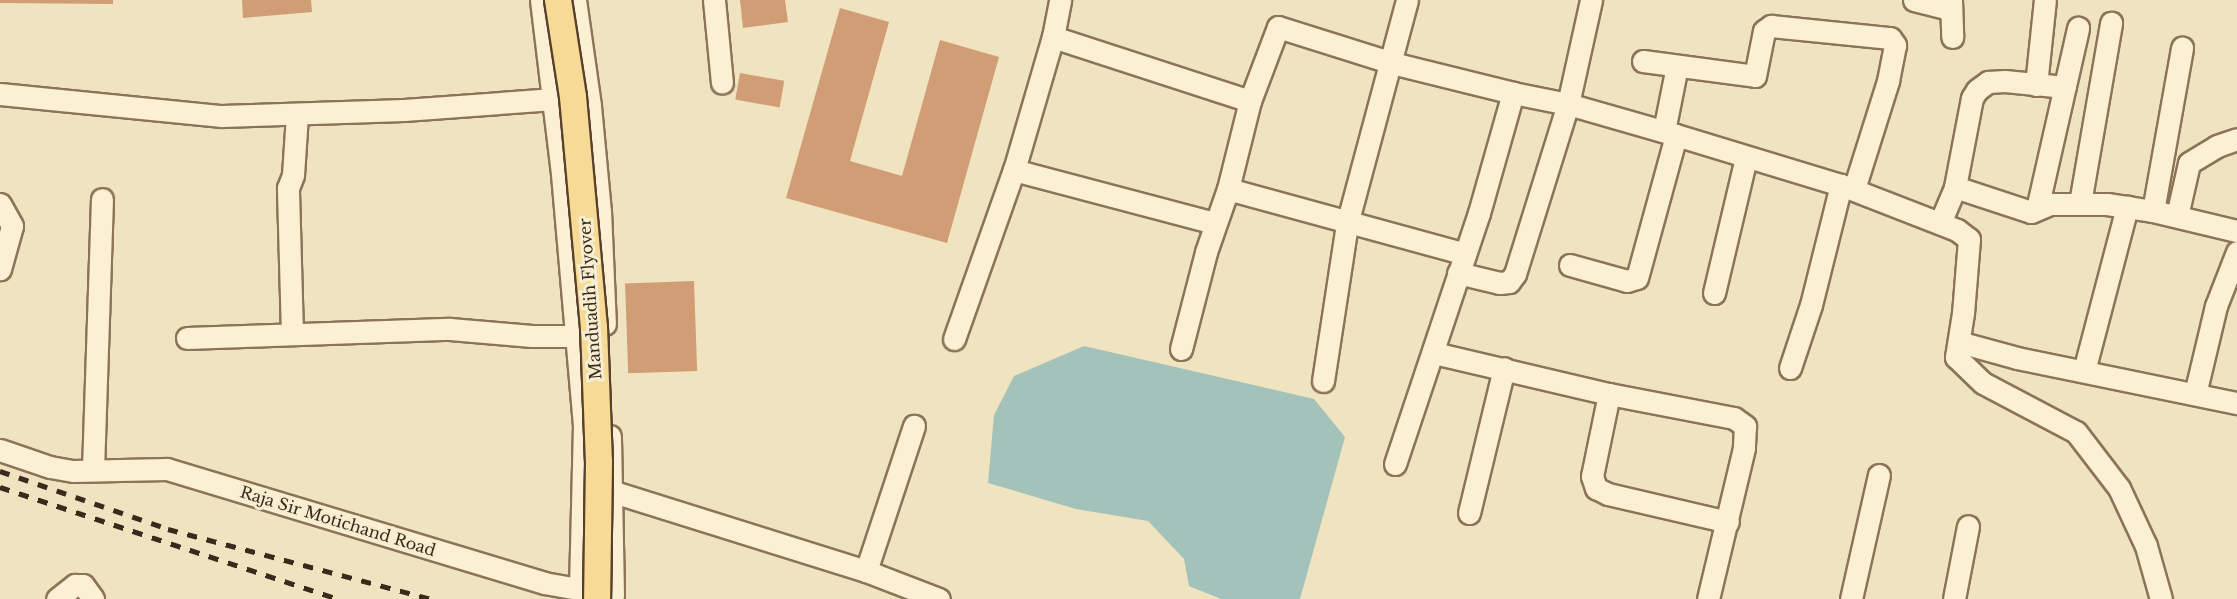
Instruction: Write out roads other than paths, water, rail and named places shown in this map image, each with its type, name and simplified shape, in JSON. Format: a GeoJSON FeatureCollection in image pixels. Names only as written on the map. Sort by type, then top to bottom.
{"type":"FeatureCollection","features":[{"type":"Feature","properties":{"kind":"main road","name":"Manduadih Flyover"},"geometry":{"type":"LineString","coordinates":[[558,0],[573,98],[594,327],[599,462],[589,595]]}},
{"type":"Feature","properties":{"kind":"street"},"geometry":{"type":"LineString","coordinates":[[541,0],[554,99],[578,336],[584,424],[583,484],[589,595]]}},
{"type":"Feature","properties":{"kind":"street"},"geometry":{"type":"LineString","coordinates":[[575,0],[590,106],[600,211],[613,491]]}},
{"type":"Feature","properties":{"kind":"street"},"geometry":{"type":"LineString","coordinates":[[714,0],[722,83]]}},
{"type":"Feature","properties":{"kind":"street"},"geometry":{"type":"LineString","coordinates":[[954,339],[1014,170],[1053,37],[1060,0]]}},
{"type":"Feature","properties":{"kind":"street"},"geometry":{"type":"LineString","coordinates":[[1323,381],[1347,224],[1392,63],[1407,0]]}},
{"type":"Feature","properties":{"kind":"street"},"geometry":{"type":"LineString","coordinates":[[1228,189],[1347,224],[1462,263],[1500,283],[1509,282],[1515,274],[1568,104],[1591,0]]}},
{"type":"Feature","properties":{"kind":"street"},"geometry":{"type":"LineString","coordinates":[[1914,0],[1951,4],[1952,37]]}},
{"type":"Feature","properties":{"kind":"street"},"geometry":{"type":"LineString","coordinates":[[2036,85],[2045,0]]}},
{"type":"Feature","properties":{"kind":"street"},"geometry":{"type":"LineString","coordinates":[[2080,203],[2111,23]]}},
{"type":"Feature","properties":{"kind":"street"},"geometry":{"type":"LineString","coordinates":[[1643,61],[1755,76],[1764,31],[1771,26],[1886,37],[1894,40],[1888,81],[1847,187],[1790,368]]}},
{"type":"Feature","properties":{"kind":"street"},"geometry":{"type":"LineString","coordinates":[[1181,349],[1215,223],[1228,189],[1250,101],[1278,27],[1392,63],[1568,104],[1670,133],[1847,187],[1957,230],[1969,239],[1956,357],[1983,383],[2076,432],[2119,488],[2146,546],[2161,599]]}},
{"type":"Feature","properties":{"kind":"street"},"geometry":{"type":"LineString","coordinates":[[2037,209],[2078,28]]}},
{"type":"Feature","properties":{"kind":"street"},"geometry":{"type":"LineString","coordinates":[[1053,37],[1250,101]]}},
{"type":"Feature","properties":{"kind":"street"},"geometry":{"type":"LineString","coordinates":[[2153,211],[2182,48]]}},
{"type":"Feature","properties":{"kind":"street"},"geometry":{"type":"LineString","coordinates":[[1570,265],[1627,281],[1637,278],[1670,133],[1677,66]]}},
{"type":"Feature","properties":{"kind":"street"},"geometry":{"type":"LineString","coordinates":[[1940,223],[1956,187],[1972,98],[1977,90],[1988,82],[1996,81],[2065,87]]}},
{"type":"Feature","properties":{"kind":"street"},"geometry":{"type":"LineString","coordinates":[[1395,464],[1434,353],[1513,93]]}},
{"type":"Feature","properties":{"kind":"street"},"geometry":{"type":"LineString","coordinates":[[0,94],[222,116],[404,110],[554,99]]}},
{"type":"Feature","properties":{"kind":"street"},"geometry":{"type":"LineString","coordinates":[[292,333],[288,188],[293,175],[297,114]]}},
{"type":"Feature","properties":{"kind":"street"},"geometry":{"type":"LineString","coordinates":[[2177,216],[2189,163],[2217,146],[2237,140]]}},
{"type":"Feature","properties":{"kind":"street"},"geometry":{"type":"LineString","coordinates":[[1714,293],[1746,158]]}},
{"type":"Feature","properties":{"kind":"street"},"geometry":{"type":"LineString","coordinates":[[1014,170],[1215,223]]}},
{"type":"Feature","properties":{"kind":"street"},"geometry":{"type":"LineString","coordinates":[[1956,187],[2028,212],[2044,204],[2080,203],[2127,207],[2177,216],[2237,231]]}},
{"type":"Feature","properties":{"kind":"street"},"geometry":{"type":"LineString","coordinates":[[93,470],[102,199]]}},
{"type":"Feature","properties":{"kind":"street"},"geometry":{"type":"LineString","coordinates":[[0,204],[12,226],[0,269]]}},
{"type":"Feature","properties":{"kind":"street"},"geometry":{"type":"LineString","coordinates":[[2084,371],[2127,207]]}},
{"type":"Feature","properties":{"kind":"street"},"geometry":{"type":"LineString","coordinates":[[2195,394],[2216,306],[2237,252]]}},
{"type":"Feature","properties":{"kind":"street"},"geometry":{"type":"LineString","coordinates":[[187,338],[450,329],[532,336],[578,336]]}},
{"type":"Feature","properties":{"kind":"street"},"geometry":{"type":"LineString","coordinates":[[1959,342],[2237,403]]}},
{"type":"Feature","properties":{"kind":"street"},"geometry":{"type":"LineString","coordinates":[[1434,353],[1609,394],[1734,418],[1745,426],[1744,448],[1708,599]]}},
{"type":"Feature","properties":{"kind":"street"},"geometry":{"type":"LineString","coordinates":[[1469,513],[1504,368]]}},
{"type":"Feature","properties":{"kind":"street"},"geometry":{"type":"LineString","coordinates":[[1609,394],[1592,476],[1596,488],[1608,494],[1728,522]]}},
{"type":"Feature","properties":{"kind":"street"},"geometry":{"type":"LineString","coordinates":[[866,571],[914,426]]}},
{"type":"Feature","properties":{"kind":"street","name":"Raja Sir Motichand Road"},"geometry":{"type":"LineString","coordinates":[[0,450],[50,467],[93,470],[167,469],[589,595],[614,595],[613,491]]}},
{"type":"Feature","properties":{"kind":"street"},"geometry":{"type":"LineString","coordinates":[[1851,599],[1879,475]]}},
{"type":"Feature","properties":{"kind":"street"},"geometry":{"type":"LineString","coordinates":[[583,484],[613,491],[866,571],[939,599]]}},
{"type":"Feature","properties":{"kind":"street"},"geometry":{"type":"LineString","coordinates":[[1954,599],[1968,526]]}},
{"type":"Feature","properties":{"kind":"street"},"geometry":{"type":"LineString","coordinates":[[57,599],[75,585],[83,585],[93,599]]}},
{"type":"Feature","properties":{"kind":"water"},"geometry":{"type":"Polygon","coordinates":[[[1084,346],[1314,399],[1345,437],[1300,599],[1221,599],[1189,586],[1184,559],[1148,521],[1076,509],[988,483],[994,415],[1014,376],[1084,346]]]}},
{"type":"Feature","properties":{"kind":"railway"},"geometry":{"type":"LineString","coordinates":[[0,471],[168,529],[432,599]]}},
{"type":"Feature","properties":{"kind":"railway"},"geometry":{"type":"LineString","coordinates":[[0,487],[338,599]]}}]}
